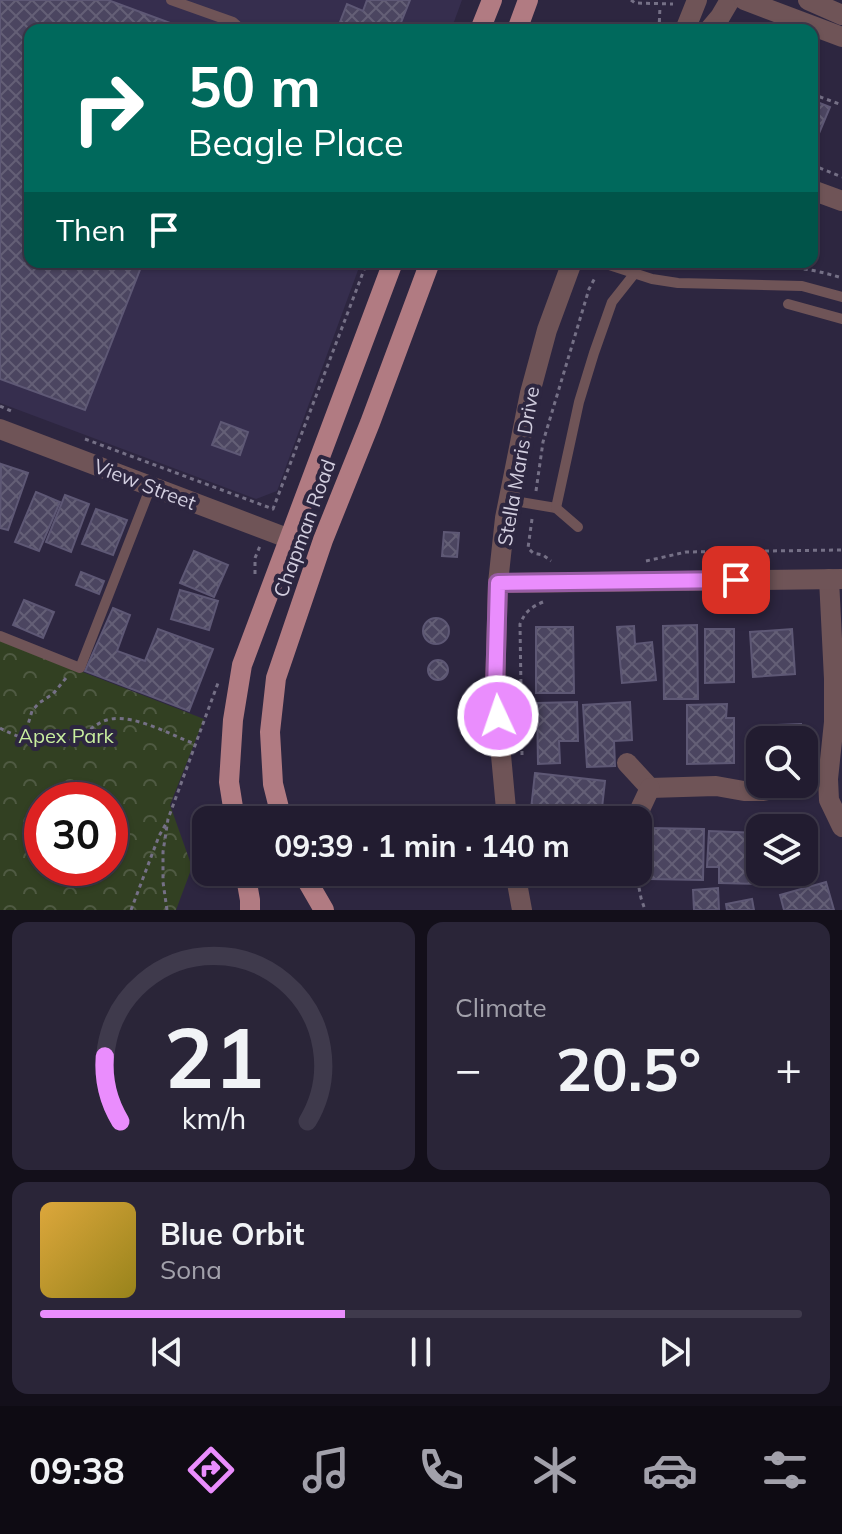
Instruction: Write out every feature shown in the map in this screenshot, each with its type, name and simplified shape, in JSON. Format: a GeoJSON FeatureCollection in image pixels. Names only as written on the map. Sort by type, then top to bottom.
{"type":"FeatureCollection","features":[{"type":"Feature","properties":{"kind":"main road"},"geometry":{"type":"LineString","coordinates":[[482,24],[492,0]]}},
{"type":"Feature","properties":{"kind":"main road"},"geometry":{"type":"LineString","coordinates":[[519,24],[528,0]]}},
{"type":"Feature","properties":{"kind":"main road","name":"Chapman Road"},"geometry":{"type":"LineString","coordinates":[[233,806],[229,782],[233,720],[242,665],[391,268]]}},
{"type":"Feature","properties":{"kind":"main road","name":"Chapman Road"},"geometry":{"type":"LineString","coordinates":[[278,806],[273,784],[270,732],[276,678],[323,540],[428,268]]}},
{"type":"Feature","properties":{"kind":"main road"},"geometry":{"type":"LineString","coordinates":[[236,910],[240,886]]}},
{"type":"Feature","properties":{"kind":"main road"},"geometry":{"type":"LineString","coordinates":[[246,886],[250,910]]}},
{"type":"Feature","properties":{"kind":"main road"},"geometry":{"type":"LineString","coordinates":[[310,886],[324,910]]}},
{"type":"Feature","properties":{"kind":"street"},"geometry":{"type":"LineString","coordinates":[[714,24],[730,0]]}},
{"type":"Feature","properties":{"kind":"street"},"geometry":{"type":"LineString","coordinates":[[744,0],[808,24]]}},
{"type":"Feature","properties":{"kind":"street"},"geometry":{"type":"LineString","coordinates":[[808,0],[842,15]]}},
{"type":"Feature","properties":{"kind":"street"},"geometry":{"type":"LineString","coordinates":[[686,24],[688,2]]}},
{"type":"Feature","properties":{"kind":"street"},"geometry":{"type":"LineString","coordinates":[[818,28],[842,37]]}},
{"type":"Feature","properties":{"kind":"street"},"geometry":{"type":"LineString","coordinates":[[818,192],[842,201]]}},
{"type":"Feature","properties":{"kind":"street","name":"Stella Maris Drive"},"geometry":{"type":"LineString","coordinates":[[506,806],[495,690],[498,583],[508,500],[530,393],[547,330],[570,268]]}},
{"type":"Feature","properties":{"kind":"street","name":"View Street"},"geometry":{"type":"LineString","coordinates":[[0,429],[290,539]]}},
{"type":"Feature","properties":{"kind":"street"},"geometry":{"type":"LineString","coordinates":[[498,583],[836,579],[834,722],[828,779],[829,800],[842,827]]}},
{"type":"Feature","properties":{"kind":"street"},"geometry":{"type":"LineString","coordinates":[[627,763],[650,788],[716,786],[746,791]]}},
{"type":"Feature","properties":{"kind":"street"},"geometry":{"type":"LineString","coordinates":[[818,781],[828,779]]}},
{"type":"Feature","properties":{"kind":"street"},"geometry":{"type":"LineString","coordinates":[[642,806],[650,788]]}},
{"type":"Feature","properties":{"kind":"street"},"geometry":{"type":"LineString","coordinates":[[518,886],[522,910]]}},
{"type":"Feature","properties":{"kind":"lane"},"geometry":{"type":"LineString","coordinates":[[171,0],[235,24]]}},
{"type":"Feature","properties":{"kind":"lane"},"geometry":{"type":"LineString","coordinates":[[619,268],[678,283],[802,286],[842,297]]}},
{"type":"Feature","properties":{"kind":"lane"},"geometry":{"type":"LineString","coordinates":[[556,508],[579,402],[594,353],[612,302],[635,273]]}},
{"type":"Feature","properties":{"kind":"lane"},"geometry":{"type":"LineString","coordinates":[[788,304],[842,319]]}},
{"type":"Feature","properties":{"kind":"lane"},"geometry":{"type":"LineString","coordinates":[[0,636],[80,668],[151,486]]}},
{"type":"Feature","properties":{"kind":"lane"},"geometry":{"type":"LineString","coordinates":[[508,500],[556,508],[578,527]]}},
{"type":"Feature","properties":{"kind":"path"},"geometry":{"type":"LineString","coordinates":[[631,0],[635,3],[688,2]]}},
{"type":"Feature","properties":{"kind":"path"},"geometry":{"type":"LineString","coordinates":[[659,3],[659,24]]}},
{"type":"Feature","properties":{"kind":"path"},"geometry":{"type":"LineString","coordinates":[[818,96],[842,105]]}},
{"type":"Feature","properties":{"kind":"path"},"geometry":{"type":"LineString","coordinates":[[818,167],[842,177]]}},
{"type":"Feature","properties":{"kind":"path"},"geometry":{"type":"LineString","coordinates":[[87,439],[273,509],[365,268]]}},
{"type":"Feature","properties":{"kind":"path"},"geometry":{"type":"LineString","coordinates":[[802,268],[842,278]]}},
{"type":"Feature","properties":{"kind":"path"},"geometry":{"type":"LineString","coordinates":[[536,490],[543,442],[589,289],[597,276]]}},
{"type":"Feature","properties":{"kind":"path"},"geometry":{"type":"LineString","coordinates":[[532,518],[528,548],[550,561],[563,561]]}},
{"type":"Feature","properties":{"kind":"path"},"geometry":{"type":"LineString","coordinates":[[255,583],[255,558],[259,548]]}},
{"type":"Feature","properties":{"kind":"path"},"geometry":{"type":"LineString","coordinates":[[646,561],[686,552],[842,550]]}},
{"type":"Feature","properties":{"kind":"path"},"geometry":{"type":"LineString","coordinates":[[522,767],[520,624],[533,606],[549,597]]}},
{"type":"Feature","properties":{"kind":"path"},"geometry":{"type":"LineString","coordinates":[[24,738],[32,711],[53,694],[65,679],[71,664]]}},
{"type":"Feature","properties":{"kind":"path"},"geometry":{"type":"LineString","coordinates":[[131,910],[223,671]]}},
{"type":"Feature","properties":{"kind":"path"},"geometry":{"type":"LineString","coordinates":[[0,728],[14,736],[60,742],[77,738],[97,723],[110,719],[130,719],[196,745]]}},
{"type":"Feature","properties":{"kind":"path"},"geometry":{"type":"LineString","coordinates":[[167,910],[163,852],[168,819]]}},
{"type":"Feature","properties":{"kind":"path"},"geometry":{"type":"LineString","coordinates":[[639,886],[645,910]]}},
{"type":"Feature","properties":{"kind":"shaded area"},"geometry":{"type":"Polygon","coordinates":[[[0,0],[462,0],[453,24],[24,24],[24,268],[359,268],[277,491],[256,499],[0,403],[0,0]]]}},
{"type":"Feature","properties":{"kind":"green space","name":"Apex Park"},"geometry":{"type":"Polygon","coordinates":[[[0,640],[204,719],[170,805],[192,867],[176,910],[0,910],[0,640]]]}},
{"type":"Feature","properties":{"kind":"building"},"geometry":{"type":"Polygon","coordinates":[[[0,0],[108,0],[173,24],[24,24],[24,268],[141,268],[85,410],[0,379],[0,0]]]}},
{"type":"Feature","properties":{"kind":"building"},"geometry":{"type":"Polygon","coordinates":[[[367,0],[410,0],[400,24],[339,24],[347,4],[363,11],[367,0]]]}},
{"type":"Feature","properties":{"kind":"building"},"geometry":{"type":"Polygon","coordinates":[[[818,102],[830,107],[818,136],[818,102]]]}},
{"type":"Feature","properties":{"kind":"building"},"geometry":{"type":"Polygon","coordinates":[[[221,422],[248,432],[240,455],[212,445],[221,422]]]}},
{"type":"Feature","properties":{"kind":"building"},"geometry":{"type":"Polygon","coordinates":[[[1,464],[28,473],[8,530],[0,528],[1,464]]]}},
{"type":"Feature","properties":{"kind":"building"},"geometry":{"type":"Polygon","coordinates":[[[36,492],[60,502],[39,551],[15,542],[36,492]]]}},
{"type":"Feature","properties":{"kind":"building"},"geometry":{"type":"Polygon","coordinates":[[[65,495],[89,504],[71,552],[46,542],[65,495]]]}},
{"type":"Feature","properties":{"kind":"building"},"geometry":{"type":"Polygon","coordinates":[[[96,509],[127,520],[113,555],[82,544],[96,509]]]}},
{"type":"Feature","properties":{"kind":"building"},"geometry":{"type":"Polygon","coordinates":[[[444,532],[459,533],[457,557],[442,556],[444,532]]]}},
{"type":"Feature","properties":{"kind":"building"},"geometry":{"type":"Polygon","coordinates":[[[194,551],[228,565],[214,597],[180,583],[194,551]]]}},
{"type":"Feature","properties":{"kind":"building"},"geometry":{"type":"Polygon","coordinates":[[[81,572],[104,581],[99,594],[76,585],[81,572]]]}},
{"type":"Feature","properties":{"kind":"building"},"geometry":{"type":"Polygon","coordinates":[[[180,590],[218,601],[209,630],[171,619],[180,590]]]}},
{"type":"Feature","properties":{"kind":"building"},"geometry":{"type":"Polygon","coordinates":[[[24,600],[54,612],[43,638],[13,625],[24,600]]]}},
{"type":"Feature","properties":{"kind":"building"},"geometry":{"type":"Polygon","coordinates":[[[113,608],[130,615],[117,651],[145,661],[158,629],[213,649],[189,711],[85,671],[113,608]]]}},
{"type":"Feature","properties":{"kind":"building"},"geometry":{"type":"Polygon","coordinates":[[[436,618],[445,622],[449,631],[445,640],[436,644],[427,640],[423,631],[427,622],[436,618]]]}},
{"type":"Feature","properties":{"kind":"building"},"geometry":{"type":"Polygon","coordinates":[[[697,625],[698,699],[664,699],[663,626],[697,625]]]}},
{"type":"Feature","properties":{"kind":"building"},"geometry":{"type":"Polygon","coordinates":[[[634,626],[635,644],[652,642],[656,680],[622,683],[617,627],[634,626]]]}},
{"type":"Feature","properties":{"kind":"building"},"geometry":{"type":"Polygon","coordinates":[[[536,627],[573,627],[574,693],[536,693],[536,627]]]}},
{"type":"Feature","properties":{"kind":"building"},"geometry":{"type":"Polygon","coordinates":[[[705,629],[734,629],[734,682],[705,683],[705,629]]]}},
{"type":"Feature","properties":{"kind":"building"},"geometry":{"type":"Polygon","coordinates":[[[792,629],[795,674],[753,677],[750,632],[792,629]]]}},
{"type":"Feature","properties":{"kind":"building"},"geometry":{"type":"Polygon","coordinates":[[[438,660],[445,663],[448,670],[445,677],[438,680],[431,677],[428,670],[431,663],[438,660]]]}},
{"type":"Feature","properties":{"kind":"building"},"geometry":{"type":"Polygon","coordinates":[[[577,702],[578,741],[559,741],[560,763],[538,764],[537,703],[577,702]]]}},
{"type":"Feature","properties":{"kind":"building"},"geometry":{"type":"Polygon","coordinates":[[[630,702],[632,740],[614,741],[615,766],[587,767],[583,705],[630,702]]]}},
{"type":"Feature","properties":{"kind":"building"},"geometry":{"type":"Polygon","coordinates":[[[727,704],[726,718],[734,718],[734,763],[687,764],[687,705],[727,704]]]}},
{"type":"Feature","properties":{"kind":"building"},"geometry":{"type":"Polygon","coordinates":[[[535,773],[605,781],[602,806],[531,806],[535,773]]]}},
{"type":"Feature","properties":{"kind":"building"},"geometry":{"type":"Polygon","coordinates":[[[652,828],[704,829],[703,880],[652,879],[652,828]]]}},
{"type":"Feature","properties":{"kind":"building"},"geometry":{"type":"Polygon","coordinates":[[[709,831],[746,832],[746,884],[719,883],[719,867],[707,867],[709,831]]]}},
{"type":"Feature","properties":{"kind":"building"},"geometry":{"type":"Polygon","coordinates":[[[826,882],[834,910],[784,910],[780,895],[826,882]]]}},
{"type":"Feature","properties":{"kind":"building"},"geometry":{"type":"Polygon","coordinates":[[[718,888],[719,910],[694,910],[693,890],[718,888]]]}},
{"type":"Feature","properties":{"kind":"building"},"geometry":{"type":"Polygon","coordinates":[[[752,899],[754,910],[727,910],[726,904],[752,899]]]}},
{"type":"Feature","properties":{"kind":"route"},"geometry":{"type":"LineString","coordinates":[[498,716],[495,690],[498,583],[736,580]]}}]}
